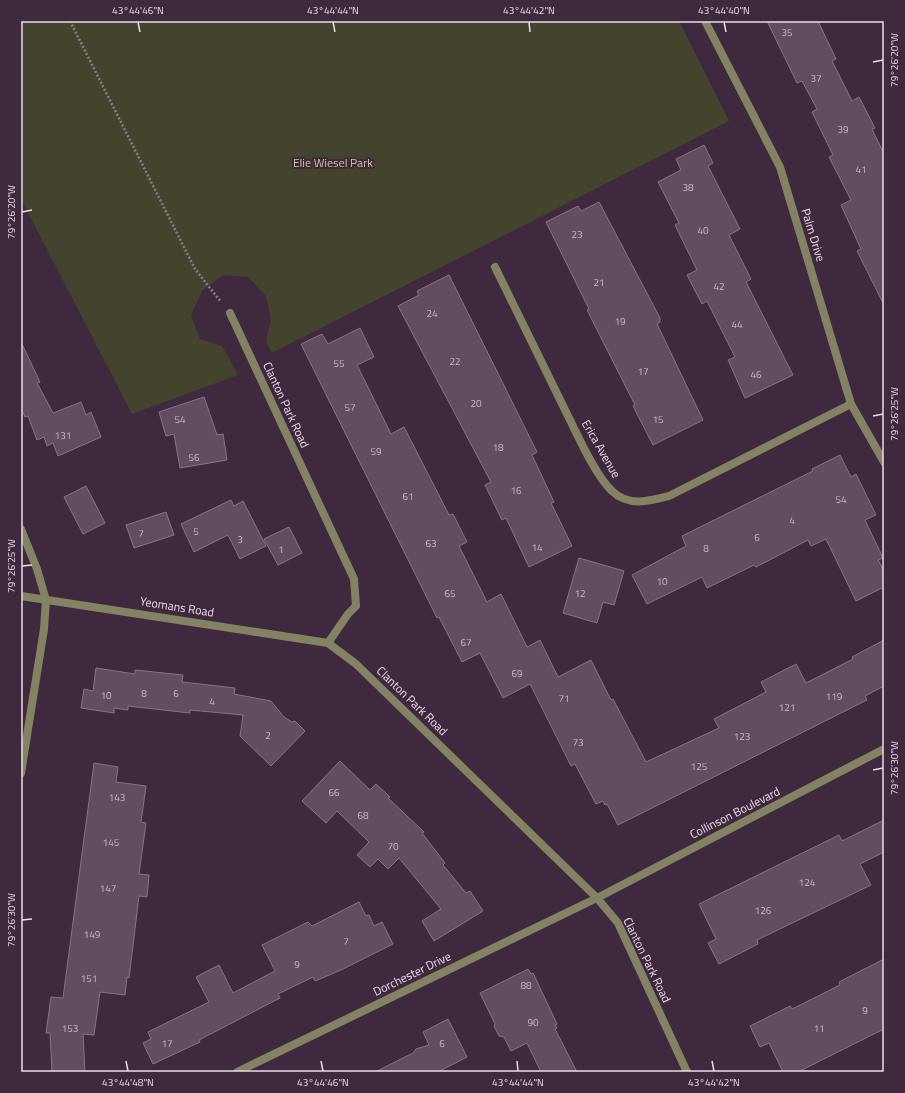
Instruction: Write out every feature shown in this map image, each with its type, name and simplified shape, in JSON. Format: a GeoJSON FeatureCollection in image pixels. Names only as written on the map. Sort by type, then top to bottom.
{"type":"FeatureCollection","features":[{"type":"Feature","properties":{"kind":"street","name":"Palm Drive"},"geometry":{"type":"LineString","coordinates":[[705,21],[780,167],[851,404],[884,462]]}},
{"type":"Feature","properties":{"kind":"street","name":"Erica Avenue"},"geometry":{"type":"LineString","coordinates":[[495,267],[577,434],[600,475],[612,492],[626,499],[645,503],[669,496],[851,404]]}},
{"type":"Feature","properties":{"kind":"street","name":"Clanton Park Road"},"geometry":{"type":"LineString","coordinates":[[230,314],[354,579],[356,606],[348,614],[328,643],[356,664],[597,898],[618,924],[687,1072]]}},
{"type":"Feature","properties":{"kind":"street"},"geometry":{"type":"LineString","coordinates":[[21,529],[37,569],[46,600],[44,629],[21,773]]}},
{"type":"Feature","properties":{"kind":"street","name":"Yeomans Road"},"geometry":{"type":"LineString","coordinates":[[21,596],[328,643]]}},
{"type":"Feature","properties":{"kind":"street","name":"Collinson Boulevard"},"geometry":{"type":"LineString","coordinates":[[597,898],[884,749]]}},
{"type":"Feature","properties":{"kind":"street","name":"Dorchester Drive"},"geometry":{"type":"LineString","coordinates":[[237,1072],[597,898]]}},
{"type":"Feature","properties":{"kind":"path"},"geometry":{"type":"LineString","coordinates":[[70,21],[195,269],[230,314]]}},
{"type":"Feature","properties":{"kind":"green space","name":"Elie Wiesel Park"},"geometry":{"type":"Polygon","coordinates":[[[21,21],[679,21],[729,121],[272,353],[266,342],[271,320],[266,296],[248,277],[223,275],[202,291],[191,315],[200,339],[222,346],[238,375],[132,414],[21,199],[21,21]]]}},
{"type":"Feature","properties":{"kind":"building"},"geometry":{"type":"Polygon","coordinates":[[[767,21],[818,21],[836,59],[832,61],[852,101],[859,97],[875,128],[872,129],[884,154],[884,305],[857,251],[861,249],[841,205],[851,200],[829,157],[833,155],[812,112],[817,109],[802,81],[797,83],[767,21]]]}},
{"type":"Feature","properties":{"kind":"building"},"geometry":{"type":"Polygon","coordinates":[[[704,145],[713,163],[708,166],[740,229],[729,235],[751,279],[746,282],[793,375],[745,398],[728,360],[735,357],[707,301],[702,304],[687,275],[697,270],[675,225],[679,223],[658,182],[681,170],[676,159],[704,145]]]}},
{"type":"Feature","properties":{"kind":"building"},"geometry":{"type":"Polygon","coordinates":[[[599,202],[660,318],[660,322],[657,324],[703,420],[653,445],[546,222],[578,206],[581,211],[599,202]]]}},
{"type":"Feature","properties":{"kind":"building"},"geometry":{"type":"Polygon","coordinates":[[[449,275],[537,452],[532,455],[554,502],[551,503],[572,546],[529,567],[506,518],[502,520],[485,485],[491,482],[398,306],[419,295],[417,291],[449,275]]]}},
{"type":"Feature","properties":{"kind":"building"},"geometry":{"type":"Polygon","coordinates":[[[360,328],[374,357],[357,365],[391,434],[404,427],[449,515],[453,514],[467,542],[459,546],[487,602],[501,594],[527,647],[540,640],[558,677],[591,660],[611,700],[613,699],[646,762],[719,728],[714,719],[766,692],[761,682],[796,664],[806,683],[853,659],[852,657],[884,640],[884,686],[865,696],[867,700],[618,825],[607,804],[605,805],[603,801],[596,804],[575,764],[571,766],[530,684],[503,698],[480,653],[462,662],[439,617],[437,618],[301,344],[322,334],[328,344],[360,328]]]}},
{"type":"Feature","properties":{"kind":"building"},"geometry":{"type":"Polygon","coordinates":[[[21,342],[40,382],[37,383],[53,413],[81,402],[86,415],[91,412],[101,437],[58,456],[53,443],[47,446],[44,437],[37,440],[28,416],[25,417],[21,408],[21,342]]]}},
{"type":"Feature","properties":{"kind":"building"},"geometry":{"type":"Polygon","coordinates":[[[204,397],[217,435],[223,434],[227,460],[180,468],[174,434],[166,436],[159,412],[204,397]]]}},
{"type":"Feature","properties":{"kind":"building"},"geometry":{"type":"Polygon","coordinates":[[[840,455],[851,477],[856,474],[876,515],[865,520],[883,558],[878,560],[884,571],[884,587],[856,601],[826,539],[811,546],[808,540],[756,567],[754,565],[707,588],[702,577],[647,604],[632,575],[686,546],[682,536],[813,471],[812,469],[840,455]]]}},
{"type":"Feature","properties":{"kind":"building"},"geometry":{"type":"Polygon","coordinates":[[[86,486],[105,523],[83,534],[64,497],[86,486]]]}},
{"type":"Feature","properties":{"kind":"building"},"geometry":{"type":"Polygon","coordinates":[[[231,500],[234,506],[243,501],[266,546],[240,559],[228,535],[194,552],[181,524],[231,500]]]}},
{"type":"Feature","properties":{"kind":"building"},"geometry":{"type":"Polygon","coordinates":[[[166,512],[174,535],[134,548],[126,525],[166,512]]]}},
{"type":"Feature","properties":{"kind":"building"},"geometry":{"type":"Polygon","coordinates":[[[289,527],[302,553],[278,565],[264,539],[289,527]]]}},
{"type":"Feature","properties":{"kind":"building"},"geometry":{"type":"Polygon","coordinates":[[[579,558],[624,571],[614,605],[603,602],[597,623],[563,613],[579,558]]]}},
{"type":"Feature","properties":{"kind":"building"},"geometry":{"type":"Polygon","coordinates":[[[96,668],[135,674],[135,670],[183,675],[182,682],[235,688],[234,694],[271,701],[284,717],[292,722],[295,721],[305,731],[271,766],[240,736],[243,715],[190,710],[190,713],[128,706],[128,710],[114,708],[114,713],[81,708],[84,689],[93,691],[96,668]]]}},
{"type":"Feature","properties":{"kind":"building"},"geometry":{"type":"Polygon","coordinates":[[[340,761],[370,790],[376,784],[390,797],[388,798],[424,832],[422,833],[445,863],[443,865],[466,893],[470,891],[483,911],[434,941],[422,921],[441,909],[399,858],[388,869],[378,859],[370,867],[357,855],[369,842],[337,811],[326,823],[302,801],[340,761]]]}},
{"type":"Feature","properties":{"kind":"building"},"geometry":{"type":"Polygon","coordinates":[[[94,763],[118,767],[116,782],[146,786],[141,822],[146,823],[139,874],[149,875],[147,897],[139,896],[129,978],[127,977],[125,995],[100,992],[94,1035],[83,1034],[85,1072],[52,1072],[50,1033],[46,1033],[51,997],[63,998],[94,763]]]}},
{"type":"Feature","properties":{"kind":"building"},"geometry":{"type":"Polygon","coordinates":[[[884,820],[884,852],[860,864],[871,885],[757,940],[758,944],[719,964],[708,943],[716,939],[699,904],[839,835],[842,841],[884,820]]]}},
{"type":"Feature","properties":{"kind":"building"},"geometry":{"type":"Polygon","coordinates":[[[359,902],[366,916],[369,915],[374,926],[382,922],[393,944],[341,970],[315,981],[313,977],[278,994],[280,998],[199,1040],[200,1042],[153,1064],[143,1043],[151,1039],[148,1032],[209,1002],[196,977],[219,965],[233,993],[275,971],[262,945],[308,922],[312,926],[359,902]]]}},
{"type":"Feature","properties":{"kind":"building"},"geometry":{"type":"Polygon","coordinates":[[[884,959],[884,1029],[798,1072],[783,1072],[769,1043],[760,1047],[750,1026],[790,1006],[792,1009],[840,985],[839,982],[884,959]]]}},
{"type":"Feature","properties":{"kind":"building"},"geometry":{"type":"Polygon","coordinates":[[[528,969],[531,974],[533,973],[557,1024],[555,1025],[557,1028],[555,1029],[577,1072],[541,1072],[527,1043],[511,1051],[504,1037],[499,1036],[494,1026],[495,1024],[480,993],[528,969]]]}},
{"type":"Feature","properties":{"kind":"building"},"geometry":{"type":"Polygon","coordinates":[[[448,1019],[467,1057],[438,1072],[375,1072],[413,1053],[416,1049],[429,1045],[423,1032],[448,1019]]]}}]}
